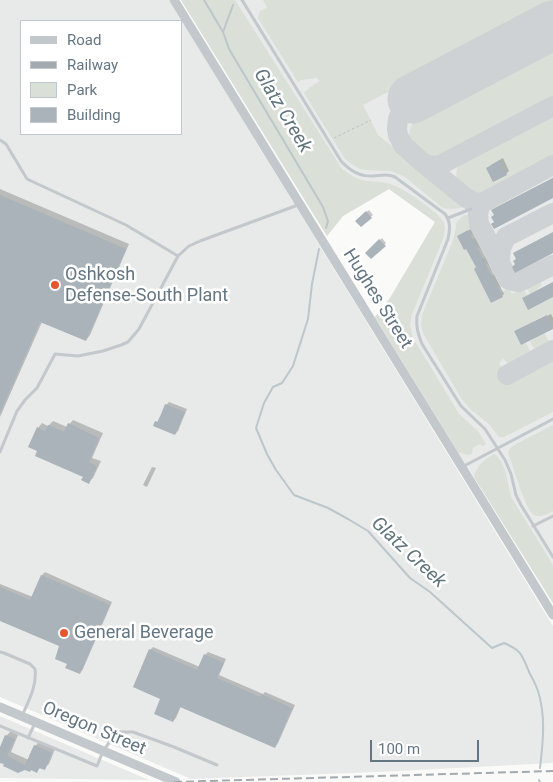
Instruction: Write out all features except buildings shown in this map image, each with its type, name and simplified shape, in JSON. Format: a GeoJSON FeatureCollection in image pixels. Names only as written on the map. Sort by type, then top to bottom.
{"type":"FeatureCollection","features":[{"type":"Feature","properties":{"kind":"street","name":"Hughes Street"},"geometry":{"type":"LineString","coordinates":[[174,0],[553,615]]}},
{"type":"Feature","properties":{"kind":"street","name":"Oregon Street"},"geometry":{"type":"LineString","coordinates":[[0,707],[176,782]]}},
{"type":"Feature","properties":{"kind":"lane"},"geometry":{"type":"LineString","coordinates":[[242,0],[347,167],[353,172],[367,176],[395,176],[448,218],[450,229],[448,239],[417,316],[417,334],[461,406],[466,413],[485,429],[498,448],[511,474],[518,500],[553,558]]}},
{"type":"Feature","properties":{"kind":"lane"},"geometry":{"type":"LineString","coordinates":[[0,140],[6,144],[27,179],[126,225],[178,256]]}},
{"type":"Feature","properties":{"kind":"lane"},"geometry":{"type":"LineString","coordinates":[[0,452],[17,411],[24,400],[37,388],[55,354],[78,356],[103,351],[128,342],[138,329],[178,256],[189,246],[300,205]]}},
{"type":"Feature","properties":{"kind":"lane"},"geometry":{"type":"LineString","coordinates":[[448,218],[471,209]]}},
{"type":"Feature","properties":{"kind":"lane"},"geometry":{"type":"LineString","coordinates":[[461,468],[553,419]]}},
{"type":"Feature","properties":{"kind":"lane"},"geometry":{"type":"LineString","coordinates":[[533,526],[553,516]]}},
{"type":"Feature","properties":{"kind":"lane"},"geometry":{"type":"LineString","coordinates":[[0,652],[30,664],[35,668],[34,690],[22,716]]}},
{"type":"Feature","properties":{"kind":"lane"},"geometry":{"type":"LineString","coordinates":[[28,738],[35,722]]}},
{"type":"Feature","properties":{"kind":"lane"},"geometry":{"type":"LineString","coordinates":[[0,726],[97,766],[103,751],[117,732],[133,732],[168,744],[217,765]]}},
{"type":"Feature","properties":{"kind":"path"},"geometry":{"type":"LineString","coordinates":[[329,141],[371,120]]}},
{"type":"Feature","properties":{"kind":"shaded area"},"geometry":{"type":"Polygon","coordinates":[[[0,0],[169,0],[181,20],[20,20],[20,135],[182,135],[182,21],[553,626],[553,763],[191,779],[0,697],[0,0]]]}},
{"type":"Feature","properties":{"kind":"shaded area"},"geometry":{"type":"Polygon","coordinates":[[[181,0],[553,0],[553,603],[375,317],[390,298],[435,222],[389,189],[343,216],[327,236],[181,0]]]}},
{"type":"Feature","properties":{"kind":"shaded area"},"geometry":{"type":"Polygon","coordinates":[[[0,716],[149,780],[0,778],[0,716]]]}},
{"type":"Feature","properties":{"kind":"green space"},"geometry":{"type":"Polygon","coordinates":[[[181,0],[235,0],[342,169],[359,179],[398,187],[422,202],[441,219],[445,228],[443,239],[412,314],[410,325],[413,338],[459,414],[478,431],[486,444],[483,446],[479,444],[473,448],[472,454],[467,455],[458,452],[375,317],[390,298],[435,222],[389,189],[343,216],[327,236],[181,0]]]}},
{"type":"Feature","properties":{"kind":"green space"},"geometry":{"type":"Polygon","coordinates":[[[263,0],[553,0],[553,6],[363,105],[378,135],[466,206],[452,209],[443,208],[405,177],[390,171],[358,168],[345,159],[304,93],[320,81],[317,78],[298,82],[258,18],[260,11],[267,7],[263,0]]]}},
{"type":"Feature","properties":{"kind":"green space"},"geometry":{"type":"Polygon","coordinates":[[[553,43],[553,100],[441,158],[427,158],[415,148],[409,133],[419,114],[553,43]]]}},
{"type":"Feature","properties":{"kind":"green space"},"geometry":{"type":"Polygon","coordinates":[[[553,113],[553,161],[489,193],[479,195],[461,186],[456,174],[463,160],[553,113]]]}},
{"type":"Feature","properties":{"kind":"green space"},"geometry":{"type":"Polygon","coordinates":[[[464,215],[471,215],[479,231],[471,235],[468,230],[457,236],[464,250],[475,244],[473,239],[481,235],[488,247],[483,250],[477,247],[468,252],[475,264],[484,259],[485,253],[490,251],[496,263],[492,266],[485,263],[474,268],[481,282],[493,276],[493,270],[498,267],[507,284],[499,288],[496,283],[484,289],[491,303],[503,297],[501,292],[509,288],[512,294],[523,288],[527,295],[522,298],[528,310],[535,291],[530,294],[526,285],[539,279],[542,285],[538,290],[544,302],[553,297],[553,327],[547,315],[533,321],[540,335],[545,334],[551,345],[536,353],[530,341],[535,338],[527,324],[514,331],[521,345],[526,343],[532,355],[511,366],[503,358],[499,364],[505,369],[502,371],[508,381],[553,358],[553,412],[504,437],[499,437],[489,424],[470,409],[461,398],[424,335],[421,326],[422,315],[452,243],[456,223],[464,215]]]}},
{"type":"Feature","properties":{"kind":"green space"},"geometry":{"type":"Polygon","coordinates":[[[553,425],[553,511],[536,516],[527,505],[508,453],[510,448],[518,443],[553,425]]]}},
{"type":"Feature","properties":{"kind":"green space"},"geometry":{"type":"Polygon","coordinates":[[[494,454],[505,470],[511,497],[553,565],[553,603],[474,477],[481,463],[494,454]]]}},
{"type":"Feature","properties":{"kind":"waterway"},"geometry":{"type":"LineString","coordinates":[[204,0],[223,32]]}},
{"type":"Feature","properties":{"kind":"waterway","name":"Glatz Creek"},"geometry":{"type":"LineString","coordinates":[[233,5],[223,32],[229,49],[323,207],[328,221],[326,228]]}},
{"type":"Feature","properties":{"kind":"waterway","name":"Glatz Creek"},"geometry":{"type":"LineString","coordinates":[[319,249],[308,319],[293,366],[282,383],[273,387],[264,403],[256,428],[267,454],[294,495],[328,508],[368,531],[410,578],[430,592],[492,648],[504,643],[518,652],[523,658],[541,700],[543,729],[540,768]]}},
{"type":"Feature","properties":{"kind":"taxiway"},"geometry":{"type":"LineString","coordinates":[[545,29],[553,29]]}},
{"type":"Feature","properties":{"kind":"taxiway"},"geometry":{"type":"LineString","coordinates":[[412,99],[403,108],[398,119],[398,135],[403,145],[465,197],[473,202],[482,203]]}},
{"type":"Feature","properties":{"kind":"taxiway"},"geometry":{"type":"LineString","coordinates":[[422,162],[432,166],[442,164],[553,106]]}},
{"type":"Feature","properties":{"kind":"taxiway"},"geometry":{"type":"LineString","coordinates":[[553,165],[482,203],[478,214],[479,224],[509,280],[521,281],[553,265]]}},
{"type":"Feature","properties":{"kind":"taxiway"},"geometry":{"type":"LineString","coordinates":[[501,268],[501,248],[506,237],[553,213]]}},
{"type":"Feature","properties":{"kind":"taxiway"},"geometry":{"type":"LineString","coordinates":[[507,375],[553,350]]}},
{"type":"Feature","properties":{"kind":"runway"},"geometry":{"type":"LineString","coordinates":[[412,99],[553,25]]}},
{"type":"Feature","properties":{"kind":"railway"},"geometry":{"type":"LineString","coordinates":[[174,782],[553,771]]}},
{"type":"Feature","properties":{"kind":"place","name":"Oshkosh Defense-South Plant"},"geometry":{"type":"Point","coordinates":[55,285]}},
{"type":"Feature","properties":{"kind":"place","name":"General Beverage"},"geometry":{"type":"Point","coordinates":[64,633]}}]}
